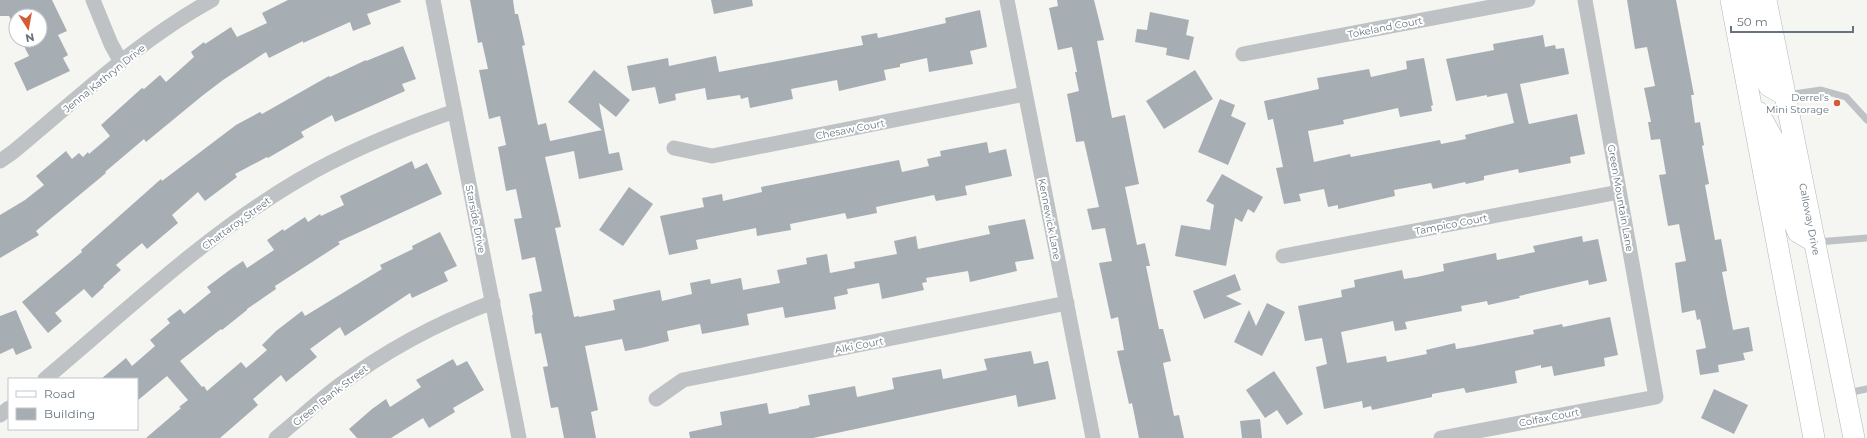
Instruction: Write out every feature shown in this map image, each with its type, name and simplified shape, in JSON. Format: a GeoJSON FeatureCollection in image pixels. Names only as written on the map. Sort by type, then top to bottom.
{"type":"FeatureCollection","features":[{"type":"Feature","properties":{"kind":"main road"},"geometry":{"type":"LineString","coordinates":[[1731,0],[1814,438]]}},
{"type":"Feature","properties":{"kind":"main road"},"geometry":{"type":"LineString","coordinates":[[1748,0],[1760,62],[1769,86],[1785,96]]}},
{"type":"Feature","properties":{"kind":"main road","name":"Calloway Drive"},"geometry":{"type":"LineString","coordinates":[[1766,0],[1854,438]]}},
{"type":"Feature","properties":{"kind":"main road"},"geometry":{"type":"LineString","coordinates":[[1750,96],[1774,141],[1790,213],[1798,232],[1814,242]]}},
{"type":"Feature","properties":{"kind":"street"},"geometry":{"type":"LineString","coordinates":[[93,0],[108,37],[121,62]]}},
{"type":"Feature","properties":{"kind":"street","name":"Jenna Kathryn Drive"},"geometry":{"type":"LineString","coordinates":[[0,161],[13,152],[121,62],[161,32],[212,0]]}},
{"type":"Feature","properties":{"kind":"street","name":"Starside Drive"},"geometry":{"type":"LineString","coordinates":[[433,0],[520,438]]}},
{"type":"Feature","properties":{"kind":"street","name":"Kennewick Lane"},"geometry":{"type":"LineString","coordinates":[[1007,0],[1093,438]]}},
{"type":"Feature","properties":{"kind":"street","name":"Tokeland Court"},"geometry":{"type":"LineString","coordinates":[[1243,54],[1528,0]]}},
{"type":"Feature","properties":{"kind":"street","name":"Green Mountain Lane"},"geometry":{"type":"LineString","coordinates":[[1585,0],[1656,397]]}},
{"type":"Feature","properties":{"kind":"street","name":"Chesaw Court"},"geometry":{"type":"LineString","coordinates":[[674,148],[712,156],[1025,94]]}},
{"type":"Feature","properties":{"kind":"street","name":"Chattaroy Street"},"geometry":{"type":"LineString","coordinates":[[47,378],[210,240],[253,209],[298,180],[344,155],[392,133],[455,111]]}},
{"type":"Feature","properties":{"kind":"street","name":"Tampico Court"},"geometry":{"type":"LineString","coordinates":[[1283,256],[1619,192]]}},
{"type":"Feature","properties":{"kind":"street","name":"Green Bank Street"},"geometry":{"type":"LineString","coordinates":[[276,438],[337,387],[377,359],[420,334],[493,302]]}},
{"type":"Feature","properties":{"kind":"street","name":"Alki Court"},"geometry":{"type":"LineString","coordinates":[[656,399],[683,380],[1067,303]]}},
{"type":"Feature","properties":{"kind":"street","name":"Colfax Court"},"geometry":{"type":"LineString","coordinates":[[1441,438],[1472,435],[1656,397]]}},
{"type":"Feature","properties":{"kind":"street"},"geometry":{"type":"LineString","coordinates":[[0,415],[8,409]]}},
{"type":"Feature","properties":{"kind":"lane"},"geometry":{"type":"LineString","coordinates":[[1785,96],[1821,90],[1846,97],[1867,120]]}},
{"type":"Feature","properties":{"kind":"lane"},"geometry":{"type":"LineString","coordinates":[[1814,242],[1867,238]]}},
{"type":"Feature","properties":{"kind":"lane"},"geometry":{"type":"LineString","coordinates":[[1845,393],[1867,388]]}},
{"type":"Feature","properties":{"kind":"building"},"geometry":{"type":"Polygon","coordinates":[[[0,0],[52,0],[67,31],[58,35],[68,55],[63,58],[70,71],[27,91],[14,63],[29,56],[25,48],[48,48],[48,8],[8,8],[8,16],[0,16],[0,0]]]}},
{"type":"Feature","properties":{"kind":"building"},"geometry":{"type":"Polygon","coordinates":[[[288,0],[400,0],[401,2],[367,14],[371,24],[353,31],[350,22],[303,43],[303,41],[269,58],[266,52],[223,80],[146,142],[144,139],[105,172],[106,173],[36,231],[39,235],[0,258],[0,215],[25,200],[44,185],[36,176],[66,151],[72,159],[79,153],[83,157],[88,152],[89,154],[110,136],[101,125],[142,88],[144,89],[160,75],[166,82],[194,57],[191,52],[204,42],[205,44],[231,27],[237,37],[267,23],[262,13],[288,0]]]}},
{"type":"Feature","properties":{"kind":"building"},"geometry":{"type":"Polygon","coordinates":[[[470,0],[513,0],[515,14],[518,14],[525,45],[522,46],[538,125],[546,123],[550,141],[602,130],[568,102],[594,70],[630,100],[616,117],[599,103],[609,154],[619,152],[623,170],[579,179],[574,151],[545,157],[561,227],[555,228],[574,317],[615,310],[613,300],[660,290],[662,301],[692,294],[690,283],[710,279],[711,284],[741,278],[743,290],[780,283],[777,270],[807,264],[806,258],[827,254],[830,273],[855,268],[854,262],[897,254],[894,241],[916,236],[918,249],[990,234],[988,226],[1025,219],[1034,259],[1015,262],[1017,271],[970,282],[968,271],[926,278],[927,282],[922,283],[924,290],[882,299],[879,283],[847,289],[848,294],[834,297],[836,309],[785,318],[783,307],[747,314],[749,325],[702,334],[700,324],[667,331],[669,341],[641,348],[625,351],[622,339],[585,346],[598,410],[591,412],[596,438],[564,438],[558,407],[551,408],[543,367],[548,366],[541,333],[535,334],[529,294],[542,291],[535,257],[522,260],[514,219],[522,218],[516,189],[506,191],[498,147],[506,145],[500,116],[489,119],[479,70],[488,69],[482,42],[478,43],[470,0]]]}},
{"type":"Feature","properties":{"kind":"building"},"geometry":{"type":"Polygon","coordinates":[[[711,0],[752,0],[753,6],[714,14],[711,0]]]}},
{"type":"Feature","properties":{"kind":"building"},"geometry":{"type":"Polygon","coordinates":[[[1057,0],[1094,0],[1104,40],[1097,41],[1112,118],[1125,115],[1139,184],[1125,187],[1137,245],[1145,243],[1150,266],[1146,266],[1159,329],[1163,329],[1171,361],[1163,363],[1174,416],[1179,415],[1184,438],[1139,438],[1132,403],[1129,404],[1117,351],[1124,350],[1118,317],[1111,319],[1099,263],[1112,261],[1105,228],[1092,230],[1087,209],[1099,207],[1084,141],[1076,142],[1067,94],[1079,91],[1072,47],[1058,50],[1049,8],[1058,6],[1057,0]]]}},
{"type":"Feature","properties":{"kind":"building"},"geometry":{"type":"Polygon","coordinates":[[[1627,0],[1676,0],[1694,95],[1691,95],[1695,123],[1700,122],[1704,145],[1702,146],[1709,184],[1705,185],[1715,240],[1721,239],[1727,271],[1722,272],[1733,330],[1749,327],[1753,351],[1743,353],[1745,360],[1718,365],[1719,372],[1700,375],[1696,350],[1706,348],[1700,319],[1697,320],[1695,310],[1682,313],[1675,263],[1686,261],[1679,224],[1668,226],[1659,175],[1666,174],[1660,139],[1651,140],[1648,122],[1651,122],[1644,88],[1655,86],[1647,47],[1635,49],[1627,0]]]}},
{"type":"Feature","properties":{"kind":"building"},"geometry":{"type":"Polygon","coordinates":[[[980,10],[987,47],[970,51],[973,64],[929,72],[927,58],[900,64],[900,67],[884,70],[886,80],[839,91],[837,80],[791,89],[793,99],[750,108],[748,97],[741,99],[740,95],[707,100],[705,88],[675,94],[676,100],[659,104],[655,87],[632,91],[627,66],[668,58],[669,66],[716,56],[719,72],[863,45],[861,36],[877,33],[878,38],[906,32],[946,23],[945,18],[980,10]]]}},
{"type":"Feature","properties":{"kind":"building"},"geometry":{"type":"Polygon","coordinates":[[[1150,12],[1189,20],[1186,35],[1194,37],[1189,60],[1166,55],[1167,48],[1135,42],[1137,29],[1147,30],[1150,12]]]}},
{"type":"Feature","properties":{"kind":"building"},"geometry":{"type":"Polygon","coordinates":[[[1543,35],[1545,47],[1555,45],[1556,49],[1564,48],[1569,74],[1520,84],[1529,124],[1577,114],[1585,154],[1570,157],[1571,163],[1519,173],[1518,169],[1484,176],[1484,180],[1466,184],[1465,182],[1433,189],[1431,183],[1394,190],[1395,196],[1338,209],[1338,205],[1328,207],[1324,189],[1299,194],[1301,201],[1284,204],[1276,168],[1283,167],[1273,119],[1268,120],[1264,101],[1319,89],[1317,78],[1369,69],[1371,77],[1407,69],[1406,61],[1424,58],[1433,105],[1431,106],[1432,111],[1400,117],[1398,108],[1343,120],[1344,124],[1308,131],[1314,162],[1350,154],[1351,157],[1440,140],[1441,144],[1466,139],[1465,135],[1514,123],[1507,93],[1456,101],[1446,59],[1494,50],[1493,44],[1543,35]]]}},
{"type":"Feature","properties":{"kind":"building"},"geometry":{"type":"Polygon","coordinates":[[[403,46],[416,79],[402,84],[405,91],[335,122],[332,115],[301,132],[304,137],[268,158],[267,157],[235,174],[237,177],[205,201],[198,192],[172,215],[178,223],[147,249],[142,243],[116,265],[121,270],[92,298],[84,289],[55,313],[62,321],[48,333],[22,302],[82,252],[81,250],[161,179],[162,181],[236,125],[260,112],[262,114],[329,76],[330,77],[366,60],[403,46]]]}},
{"type":"Feature","properties":{"kind":"building"},"geometry":{"type":"Polygon","coordinates":[[[1195,70],[1213,99],[1164,129],[1146,101],[1195,70]]]}},
{"type":"Feature","properties":{"kind":"building"},"geometry":{"type":"Polygon","coordinates":[[[1220,99],[1235,105],[1231,116],[1246,123],[1228,165],[1198,152],[1220,99]]]}},
{"type":"Feature","properties":{"kind":"building"},"geometry":{"type":"Polygon","coordinates":[[[987,142],[989,153],[1006,149],[1012,176],[965,186],[967,195],[936,201],[934,195],[876,207],[877,213],[847,219],[845,213],[790,224],[791,230],[757,236],[756,228],[696,240],[698,249],[669,255],[660,216],[704,207],[702,198],[722,194],[723,201],[762,192],[761,187],[899,160],[902,172],[929,166],[927,159],[941,156],[940,151],[987,142]]]}},
{"type":"Feature","properties":{"kind":"building"},"geometry":{"type":"Polygon","coordinates":[[[412,161],[415,169],[427,163],[442,194],[338,242],[340,244],[275,286],[276,289],[247,309],[222,330],[221,329],[180,361],[207,391],[241,362],[246,368],[267,350],[262,345],[276,331],[302,311],[305,316],[382,269],[380,265],[413,249],[412,246],[440,232],[457,266],[444,272],[448,281],[412,298],[410,293],[345,336],[340,327],[310,349],[317,357],[286,382],[281,375],[253,399],[258,405],[220,438],[146,438],[181,408],[179,407],[188,400],[167,376],[138,400],[138,378],[102,378],[126,358],[132,366],[155,346],[150,340],[170,323],[167,319],[180,309],[184,314],[211,292],[207,287],[231,269],[243,261],[247,268],[274,250],[267,240],[305,217],[308,222],[320,214],[321,216],[344,205],[340,196],[412,161]]]}},
{"type":"Feature","properties":{"kind":"building"},"geometry":{"type":"Polygon","coordinates":[[[1222,174],[1263,197],[1254,213],[1248,209],[1242,222],[1235,218],[1226,266],[1175,256],[1181,225],[1210,230],[1214,205],[1206,201],[1222,174]]]}},
{"type":"Feature","properties":{"kind":"building"},"geometry":{"type":"Polygon","coordinates":[[[629,187],[653,204],[623,246],[599,230],[629,187]]]}},
{"type":"Feature","properties":{"kind":"building"},"geometry":{"type":"Polygon","coordinates":[[[1582,236],[1583,242],[1598,239],[1607,281],[1589,285],[1588,280],[1519,296],[1520,298],[1488,305],[1487,301],[1461,306],[1462,311],[1405,322],[1407,329],[1395,331],[1393,321],[1341,332],[1347,363],[1386,356],[1387,362],[1427,354],[1426,350],[1455,343],[1456,349],[1474,346],[1534,334],[1533,330],[1562,324],[1563,327],[1610,317],[1618,355],[1604,358],[1605,366],[1554,376],[1552,366],[1541,368],[1541,365],[1515,371],[1517,383],[1466,393],[1464,388],[1432,394],[1432,397],[1372,410],[1371,406],[1363,408],[1362,401],[1324,409],[1316,367],[1327,364],[1322,338],[1305,341],[1298,306],[1342,297],[1341,290],[1355,287],[1354,280],[1402,270],[1404,279],[1417,277],[1444,271],[1443,264],[1496,253],[1497,260],[1535,252],[1533,246],[1582,236]]]}},
{"type":"Feature","properties":{"kind":"building"},"geometry":{"type":"Polygon","coordinates":[[[1235,274],[1241,290],[1226,296],[1242,304],[1204,319],[1193,291],[1235,274]]]}},
{"type":"Feature","properties":{"kind":"building"},"geometry":{"type":"Polygon","coordinates":[[[1267,303],[1285,312],[1262,356],[1234,342],[1249,310],[1256,326],[1267,303]]]}},
{"type":"Feature","properties":{"kind":"building"},"geometry":{"type":"Polygon","coordinates":[[[16,310],[32,348],[16,355],[13,348],[0,354],[0,316],[16,310]]]}},
{"type":"Feature","properties":{"kind":"building"},"geometry":{"type":"Polygon","coordinates":[[[1031,351],[1034,364],[1048,361],[1056,399],[1018,407],[1016,395],[813,438],[690,438],[689,432],[722,425],[720,412],[767,403],[769,414],[810,405],[808,395],[855,386],[857,397],[894,389],[892,378],[941,369],[943,379],[987,370],[984,359],[1031,351]]]}},
{"type":"Feature","properties":{"kind":"building"},"geometry":{"type":"Polygon","coordinates":[[[453,359],[457,366],[467,361],[484,390],[453,408],[455,412],[429,428],[423,418],[391,438],[357,438],[349,429],[386,399],[390,407],[421,387],[416,380],[453,359]]]}},
{"type":"Feature","properties":{"kind":"building"},"geometry":{"type":"Polygon","coordinates":[[[1274,371],[1303,414],[1287,425],[1277,410],[1265,418],[1246,390],[1274,371]]]}},
{"type":"Feature","properties":{"kind":"building"},"geometry":{"type":"Polygon","coordinates":[[[1714,389],[1748,405],[1734,434],[1701,418],[1714,389]]]}},
{"type":"Feature","properties":{"kind":"building"},"geometry":{"type":"Polygon","coordinates":[[[1260,419],[1262,438],[1242,438],[1240,421],[1260,419]]]}},
{"type":"Feature","properties":{"kind":"place","name":"Derrel's Mini Storage"},"geometry":{"type":"Point","coordinates":[1837,103]}}]}
